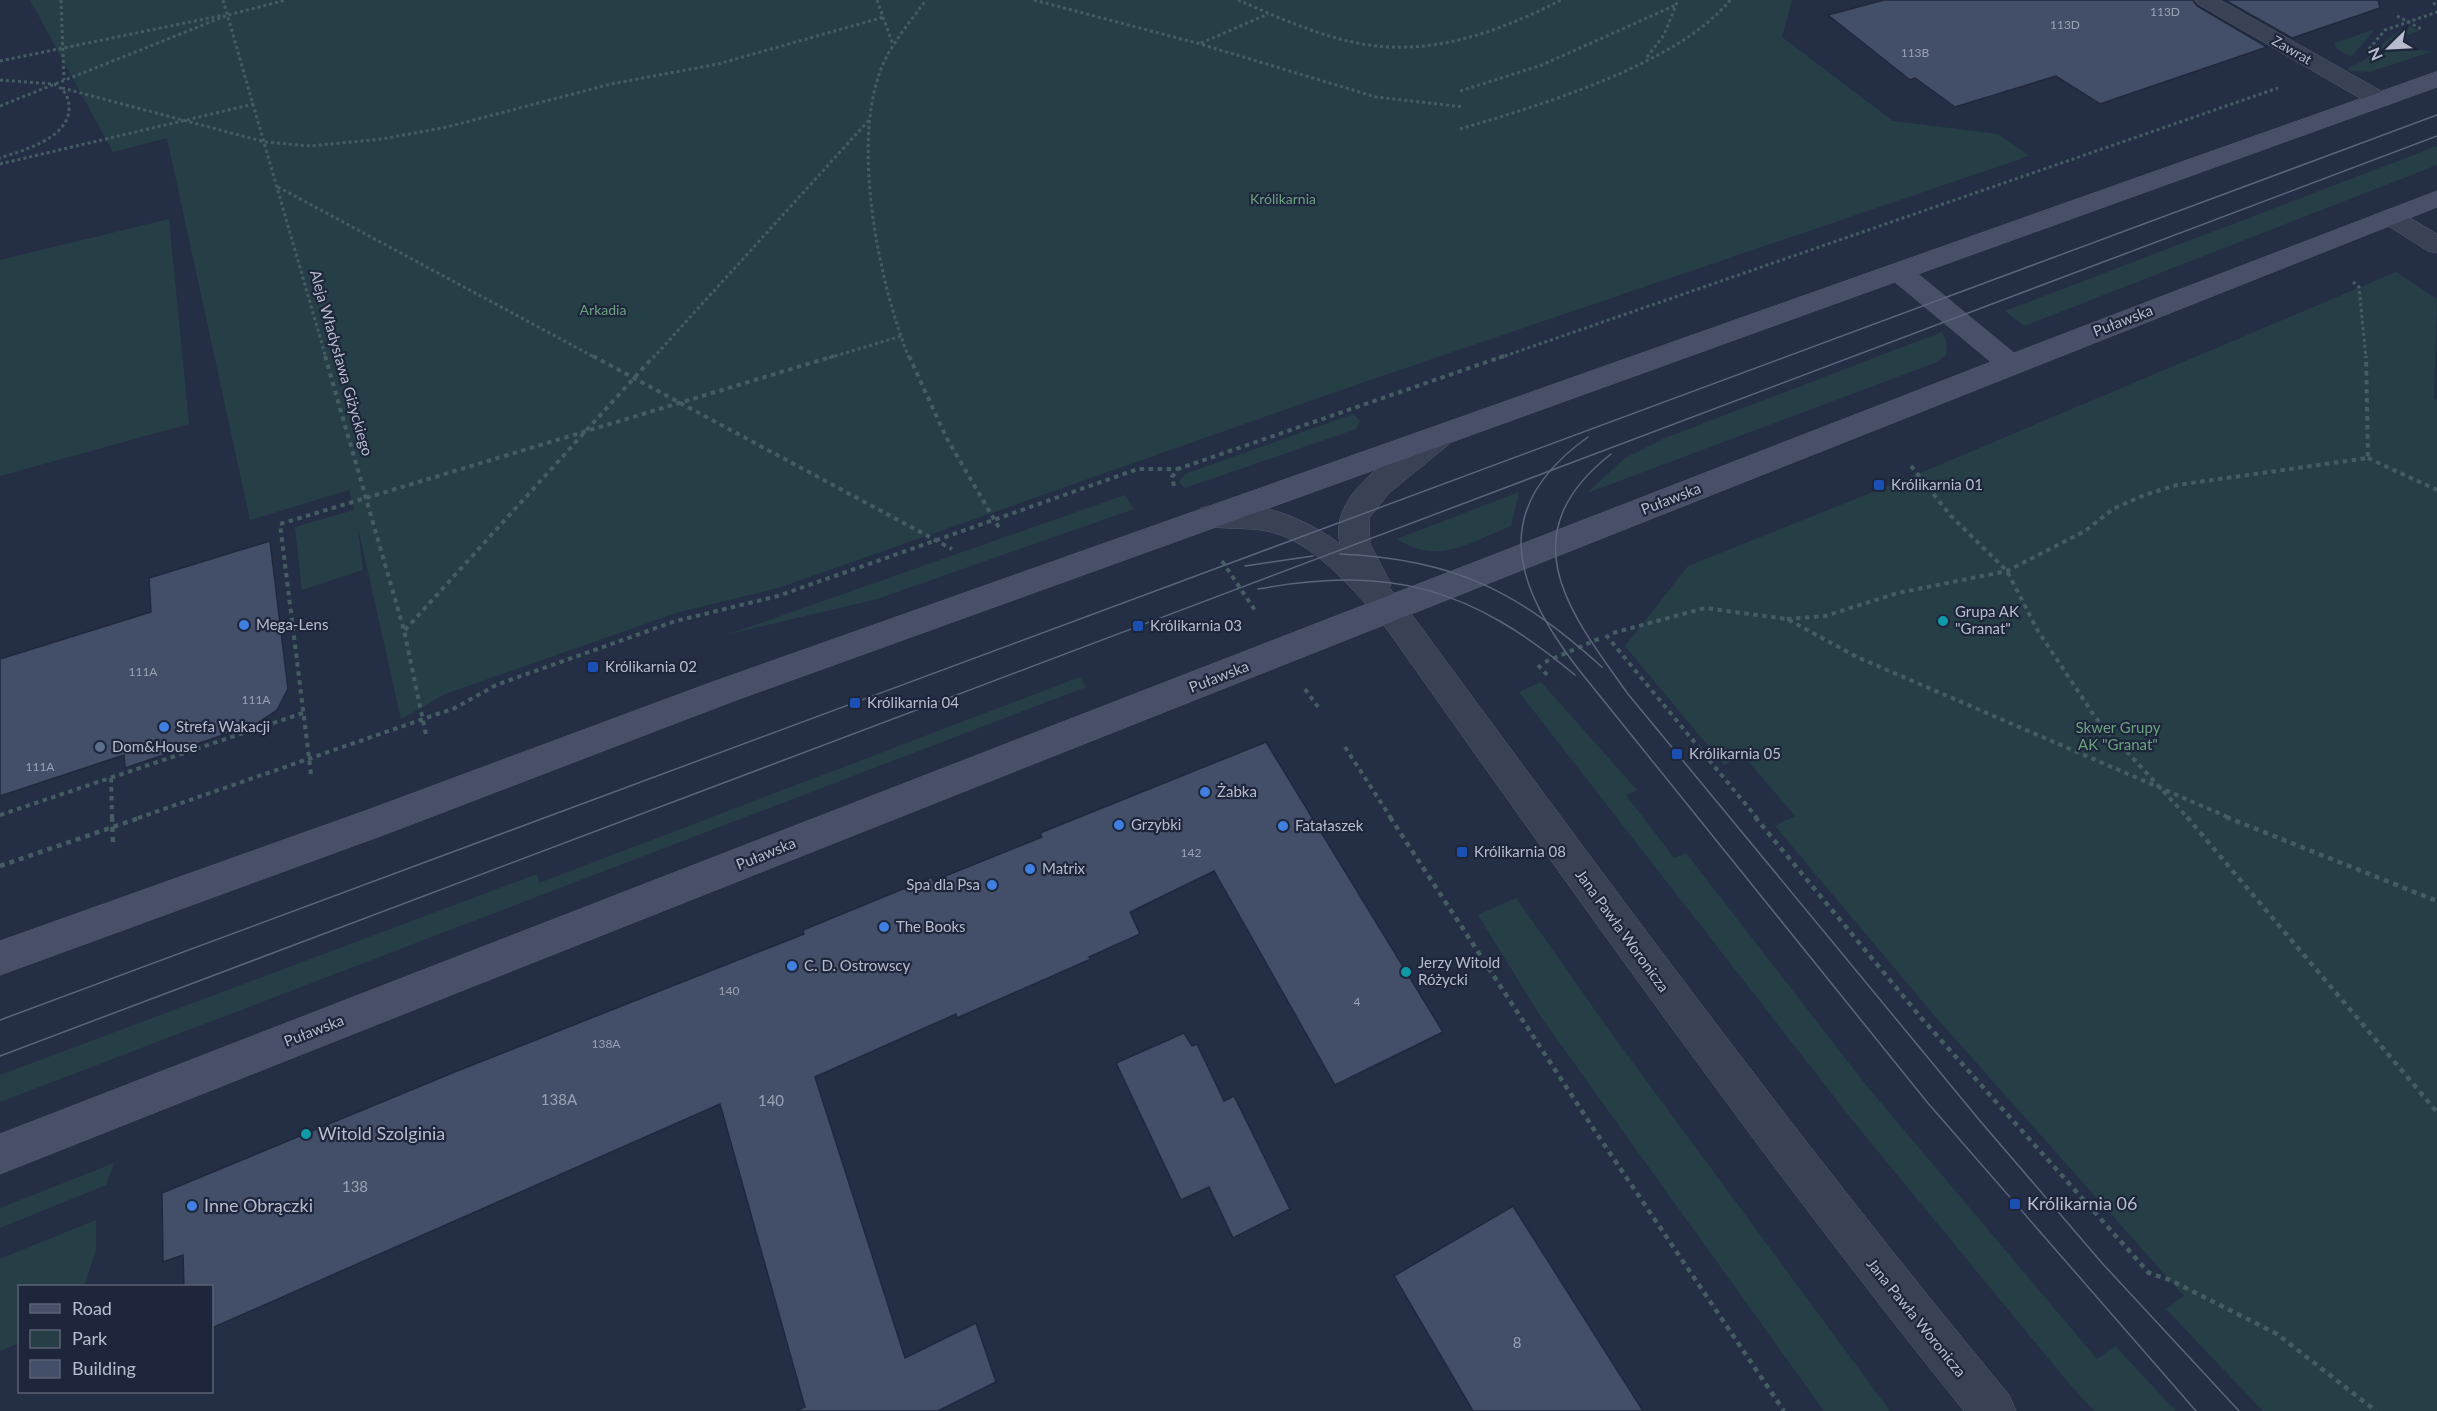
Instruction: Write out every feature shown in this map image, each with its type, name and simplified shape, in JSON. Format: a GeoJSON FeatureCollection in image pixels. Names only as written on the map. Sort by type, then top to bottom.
{"type":"FeatureCollection","features":[{"type":"Feature","properties":{"kind":"main road"},"geometry":{"type":"LineString","coordinates":[[0,958],[363,827],[708,697],[1212,516],[1438,438],[2437,79]]}},
{"type":"Feature","properties":{"kind":"main road","name":"Puławska"},"geometry":{"type":"LineString","coordinates":[[0,1154],[2437,198]]}},
{"type":"Feature","properties":{"kind":"main road"},"geometry":{"type":"LineString","coordinates":[[1899,272],[2011,365]]}},
{"type":"Feature","properties":{"kind":"street","name":"Zawrat"},"geometry":{"type":"LineString","coordinates":[[2205,0],[2380,100]]}},
{"type":"Feature","properties":{"kind":"street"},"geometry":{"type":"LineString","coordinates":[[2391,217],[2437,245]]}},
{"type":"Feature","properties":{"kind":"street"},"geometry":{"type":"LineString","coordinates":[[1390,609],[1356,545],[1354,519],[1367,497],[1438,438]]}},
{"type":"Feature","properties":{"kind":"street","name":"Jana Pawła Woronicza"},"geometry":{"type":"LineString","coordinates":[[1212,516],[1270,520],[1307,536],[1333,553],[1390,609],[1708,1049],[1887,1283],[1993,1411]]}},
{"type":"Feature","properties":{"kind":"path"},"geometry":{"type":"LineString","coordinates":[[61,0],[64,80]]}},
{"type":"Feature","properties":{"kind":"path","name":"Aleja Władysława Giżyckiego"},"geometry":{"type":"LineString","coordinates":[[223,0],[404,630],[426,735]]}},
{"type":"Feature","properties":{"kind":"path"},"geometry":{"type":"LineString","coordinates":[[0,106],[228,15],[286,0]]}},
{"type":"Feature","properties":{"kind":"path"},"geometry":{"type":"LineString","coordinates":[[877,0],[893,46]]}},
{"type":"Feature","properties":{"kind":"path"},"geometry":{"type":"LineString","coordinates":[[926,0],[893,46],[877,80],[870,119],[867,142],[870,186],[880,259],[901,336],[945,434],[1001,531]]}},
{"type":"Feature","properties":{"kind":"path"},"geometry":{"type":"LineString","coordinates":[[1034,0],[1200,44],[1376,97],[1464,106]]}},
{"type":"Feature","properties":{"kind":"path"},"geometry":{"type":"LineString","coordinates":[[1238,0],[1270,14],[1360,43],[1377,46],[1421,46],[1491,29],[1561,0]]}},
{"type":"Feature","properties":{"kind":"path"},"geometry":{"type":"LineString","coordinates":[[1647,58],[1664,35],[1678,0]]}},
{"type":"Feature","properties":{"kind":"path"},"geometry":{"type":"LineString","coordinates":[[1460,129],[1575,93],[1692,34],[1719,15],[1730,0]]}},
{"type":"Feature","properties":{"kind":"path"},"geometry":{"type":"LineString","coordinates":[[2433,3],[2437,5]]}},
{"type":"Feature","properties":{"kind":"path"},"geometry":{"type":"LineString","coordinates":[[1460,91],[1542,66],[1676,5]]}},
{"type":"Feature","properties":{"kind":"path"},"geometry":{"type":"LineString","coordinates":[[2362,57],[2379,34],[2437,12]]}},
{"type":"Feature","properties":{"kind":"path"},"geometry":{"type":"LineString","coordinates":[[1200,44],[1270,14]]}},
{"type":"Feature","properties":{"kind":"path"},"geometry":{"type":"LineString","coordinates":[[0,61],[212,15],[228,15]]}},
{"type":"Feature","properties":{"kind":"path"},"geometry":{"type":"LineString","coordinates":[[2397,16],[2423,30]]}},
{"type":"Feature","properties":{"kind":"path"},"geometry":{"type":"LineString","coordinates":[[0,80],[54,84],[265,142],[310,146],[382,139],[447,127],[611,84],[718,64],[884,17]]}},
{"type":"Feature","properties":{"kind":"path"},"geometry":{"type":"LineString","coordinates":[[0,866],[455,708],[496,684],[676,621],[778,596],[1138,469],[1178,470],[2286,85]]}},
{"type":"Feature","properties":{"kind":"path"},"geometry":{"type":"LineString","coordinates":[[0,159],[43,140],[66,124],[70,106],[62,88]]}},
{"type":"Feature","properties":{"kind":"path"},"geometry":{"type":"LineString","coordinates":[[0,164],[254,104]]}},
{"type":"Feature","properties":{"kind":"path"},"geometry":{"type":"LineString","coordinates":[[404,630],[870,119]]}},
{"type":"Feature","properties":{"kind":"path"},"geometry":{"type":"LineString","coordinates":[[278,187],[952,549]]}},
{"type":"Feature","properties":{"kind":"path"},"geometry":{"type":"LineString","coordinates":[[2353,282],[2359,286],[2368,378],[2368,458]]}},
{"type":"Feature","properties":{"kind":"path"},"geometry":{"type":"LineString","coordinates":[[311,774],[280,524],[901,336]]}},
{"type":"Feature","properties":{"kind":"path"},"geometry":{"type":"LineString","coordinates":[[1613,633],[1705,608],[1787,619],[1825,616],[1898,593],[2007,571],[2085,531],[2113,509],[2144,495],[2177,485],[2368,458],[2437,490]]}},
{"type":"Feature","properties":{"kind":"path"},"geometry":{"type":"LineString","coordinates":[[1911,466],[1951,516],[2007,571],[2038,631],[2095,717],[2167,793],[2437,1112]]}},
{"type":"Feature","properties":{"kind":"path"},"geometry":{"type":"LineString","coordinates":[[1178,470],[1172,477],[1180,496]]}},
{"type":"Feature","properties":{"kind":"path"},"geometry":{"type":"LineString","coordinates":[[1220,556],[1248,600]]}},
{"type":"Feature","properties":{"kind":"path"},"geometry":{"type":"LineString","coordinates":[[1787,619],[1857,657],[2167,793],[2437,901]]}},
{"type":"Feature","properties":{"kind":"path"},"geometry":{"type":"LineString","coordinates":[[1545,662],[1605,636],[1923,1020],[2149,1274],[2170,1280],[2277,1334],[2376,1411]]}},
{"type":"Feature","properties":{"kind":"path"},"geometry":{"type":"LineString","coordinates":[[1538,665],[1550,678]]}},
{"type":"Feature","properties":{"kind":"path"},"geometry":{"type":"LineString","coordinates":[[1302,683],[1318,707]]}},
{"type":"Feature","properties":{"kind":"path"},"geometry":{"type":"LineString","coordinates":[[0,815],[303,713]]}},
{"type":"Feature","properties":{"kind":"path"},"geometry":{"type":"LineString","coordinates":[[1345,747],[1588,1121],[1784,1411]]}},
{"type":"Feature","properties":{"kind":"path"},"geometry":{"type":"LineString","coordinates":[[111,778],[113,844]]}},
{"type":"Feature","properties":{"kind":"green space","name":"Arkadia"},"geometry":{"type":"Polygon","coordinates":[[[30,0],[1792,0],[1782,37],[1893,121],[1998,134],[2029,156],[1347,388],[778,588],[679,612],[445,694],[401,719],[357,523],[363,570],[302,590],[295,527],[354,510],[349,490],[250,520],[167,138],[113,152],[30,0]]]}},
{"type":"Feature","properties":{"kind":"green space"},"geometry":{"type":"Polygon","coordinates":[[[2411,26],[2419,31],[2390,42],[2431,52],[2369,72],[2349,71],[2348,68],[2358,64],[2392,36],[2411,26]]]}},
{"type":"Feature","properties":{"kind":"green space"},"geometry":{"type":"Polygon","coordinates":[[[2375,29],[2351,57],[2336,48],[2335,43],[2375,29]]]}},
{"type":"Feature","properties":{"kind":"green space"},"geometry":{"type":"Polygon","coordinates":[[[2437,146],[2437,165],[2024,326],[2005,311],[2437,146]]]}},
{"type":"Feature","properties":{"kind":"green space"},"geometry":{"type":"Polygon","coordinates":[[[169,219],[189,424],[0,476],[0,260],[169,219]]]}},
{"type":"Feature","properties":{"kind":"green space","name":"Skwer Grupy AK \"Granat\""},"geometry":{"type":"Polygon","coordinates":[[[2396,272],[2437,299],[2434,398],[2437,400],[2437,1411],[2263,1411],[2166,1309],[2184,1296],[1934,1015],[1775,826],[1795,816],[1743,755],[1724,765],[1625,646],[1688,566],[1918,474],[2396,272]]]}},
{"type":"Feature","properties":{"kind":"green space"},"geometry":{"type":"Polygon","coordinates":[[[1942,332],[1947,343],[1946,355],[1937,362],[1587,493],[1625,458],[1665,438],[1942,332]]]}},
{"type":"Feature","properties":{"kind":"green space"},"geometry":{"type":"Polygon","coordinates":[[[1353,414],[1360,421],[1356,429],[1185,488],[1179,482],[1185,474],[1353,414]]]}},
{"type":"Feature","properties":{"kind":"green space"},"geometry":{"type":"Polygon","coordinates":[[[1519,492],[1511,526],[1468,544],[1454,549],[1427,551],[1412,547],[1397,539],[1519,492]]]}},
{"type":"Feature","properties":{"kind":"green space"},"geometry":{"type":"Polygon","coordinates":[[[1125,495],[1134,509],[877,599],[729,634],[1125,495]]]}},
{"type":"Feature","properties":{"kind":"green space"},"geometry":{"type":"Polygon","coordinates":[[[1080,677],[1086,687],[0,1102],[0,1075],[537,874],[539,883],[1080,677]]]}},
{"type":"Feature","properties":{"kind":"green space"},"geometry":{"type":"Polygon","coordinates":[[[1541,682],[1637,790],[1626,795],[1674,858],[1686,853],[1866,1085],[2097,1359],[2115,1346],[2176,1411],[2094,1411],[2067,1381],[1853,1121],[1519,692],[1541,682]]]}},
{"type":"Feature","properties":{"kind":"green space"},"geometry":{"type":"Polygon","coordinates":[[[1516,898],[1614,1037],[1890,1411],[1824,1411],[1541,1017],[1478,915],[1516,898]]]}},
{"type":"Feature","properties":{"kind":"green space"},"geometry":{"type":"Polygon","coordinates":[[[114,1163],[106,1185],[0,1228],[0,1208],[114,1163]]]}},
{"type":"Feature","properties":{"kind":"green space"},"geometry":{"type":"Polygon","coordinates":[[[96,1220],[96,1250],[84,1285],[18,1285],[18,1343],[0,1351],[0,1259],[96,1220]]]}},
{"type":"Feature","properties":{"kind":"building"},"geometry":{"type":"Polygon","coordinates":[[[1884,0],[2193,0],[2197,6],[2267,47],[2100,104],[2056,76],[1955,107],[1915,78],[1910,80],[1828,15],[1884,0]]]}},
{"type":"Feature","properties":{"kind":"building"},"geometry":{"type":"Polygon","coordinates":[[[2225,0],[2378,0],[2380,8],[2292,38],[2225,0]]]}},
{"type":"Feature","properties":{"kind":"building"},"geometry":{"type":"Polygon","coordinates":[[[270,541],[288,689],[277,710],[256,724],[125,768],[124,755],[0,796],[0,659],[151,612],[149,578],[270,541]]]}},
{"type":"Feature","properties":{"kind":"building"},"geometry":{"type":"Polygon","coordinates":[[[1266,742],[1443,1032],[1335,1085],[1214,871],[1130,912],[1140,934],[1089,957],[1091,959],[957,1018],[956,1014],[815,1077],[905,1358],[976,1323],[996,1382],[938,1411],[796,1411],[805,1407],[720,1104],[213,1328],[213,1285],[184,1285],[183,1255],[163,1262],[162,1193],[457,1071],[804,934],[803,930],[932,877],[933,881],[1042,837],[1040,833],[1266,742]]]}},
{"type":"Feature","properties":{"kind":"building"},"geometry":{"type":"Polygon","coordinates":[[[1184,1033],[1192,1046],[1197,1044],[1224,1101],[1234,1096],[1290,1209],[1233,1238],[1209,1187],[1181,1200],[1116,1063],[1184,1033]]]}},
{"type":"Feature","properties":{"kind":"building"},"geometry":{"type":"Polygon","coordinates":[[[1513,1206],[1643,1411],[1473,1411],[1394,1276],[1513,1206]]]}},
{"type":"Feature","properties":{"kind":"tram line"},"geometry":{"type":"LineString","coordinates":[[0,1020],[2437,115]]}},
{"type":"Feature","properties":{"kind":"tram line"},"geometry":{"type":"LineString","coordinates":[[1551,470],[2437,136]]}},
{"type":"Feature","properties":{"kind":"tram line"},"geometry":{"type":"LineString","coordinates":[[1551,470],[1588,437]]}},
{"type":"Feature","properties":{"kind":"tram line"},"geometry":{"type":"LineString","coordinates":[[1611,454],[1580,484],[1562,514],[1556,544],[1559,574],[1570,603],[1586,633],[1628,694],[1981,1122],[2102,1263],[2239,1411]]}},
{"type":"Feature","properties":{"kind":"tram line"},"geometry":{"type":"LineString","coordinates":[[0,1056],[1551,470]]}},
{"type":"Feature","properties":{"kind":"tram line"},"geometry":{"type":"LineString","coordinates":[[1548,623],[1527,578],[1521,549],[1524,520],[1535,492],[1551,470]]}},
{"type":"Feature","properties":{"kind":"tram line"},"geometry":{"type":"LineString","coordinates":[[1340,554],[1381,557],[1418,563],[1451,572],[1512,599],[1548,623]]}},
{"type":"Feature","properties":{"kind":"tram line"},"geometry":{"type":"LineString","coordinates":[[1245,566],[1313,556]]}},
{"type":"Feature","properties":{"kind":"tram line"},"geometry":{"type":"LineString","coordinates":[[1258,589],[1306,582],[1349,580],[1390,583],[1428,590],[1464,603],[1500,621],[1537,645],[1575,675]]}},
{"type":"Feature","properties":{"kind":"tram line"},"geometry":{"type":"LineString","coordinates":[[1548,623],[1602,667]]}},
{"type":"Feature","properties":{"kind":"tram line"},"geometry":{"type":"LineString","coordinates":[[1548,623],[1579,670],[1927,1102],[2196,1411]]}},
{"type":"Feature","properties":{"kind":"place","name":"Królikarnia 01"},"geometry":{"type":"Point","coordinates":[1879,485]}},
{"type":"Feature","properties":{"kind":"place","name":"Grupa AK \"Granat\""},"geometry":{"type":"Point","coordinates":[1943,621]}},
{"type":"Feature","properties":{"kind":"place","name":"Mega-Lens"},"geometry":{"type":"Point","coordinates":[244,625]}},
{"type":"Feature","properties":{"kind":"place","name":"Królikarnia 03"},"geometry":{"type":"Point","coordinates":[1138,626]}},
{"type":"Feature","properties":{"kind":"place","name":"Królikarnia 02"},"geometry":{"type":"Point","coordinates":[593,667]}},
{"type":"Feature","properties":{"kind":"place","name":"Królikarnia 04"},"geometry":{"type":"Point","coordinates":[855,703]}},
{"type":"Feature","properties":{"kind":"place","name":"Strefa Wakacji"},"geometry":{"type":"Point","coordinates":[164,727]}},
{"type":"Feature","properties":{"kind":"place","name":"Dom&House"},"geometry":{"type":"Point","coordinates":[100,747]}},
{"type":"Feature","properties":{"kind":"place","name":"Królikarnia 05"},"geometry":{"type":"Point","coordinates":[1677,754]}},
{"type":"Feature","properties":{"kind":"place","name":"Żabka"},"geometry":{"type":"Point","coordinates":[1205,792]}},
{"type":"Feature","properties":{"kind":"place","name":"Grzybki"},"geometry":{"type":"Point","coordinates":[1119,825]}},
{"type":"Feature","properties":{"kind":"place","name":"Fatałaszek"},"geometry":{"type":"Point","coordinates":[1283,826]}},
{"type":"Feature","properties":{"kind":"place","name":"Królikarnia 08"},"geometry":{"type":"Point","coordinates":[1462,852]}},
{"type":"Feature","properties":{"kind":"place","name":"Matrix"},"geometry":{"type":"Point","coordinates":[1030,869]}},
{"type":"Feature","properties":{"kind":"place","name":"Spa dla Psa"},"geometry":{"type":"Point","coordinates":[992,885]}},
{"type":"Feature","properties":{"kind":"place","name":"The Books"},"geometry":{"type":"Point","coordinates":[884,927]}},
{"type":"Feature","properties":{"kind":"place","name":"C. D. Ostrowscy"},"geometry":{"type":"Point","coordinates":[792,966]}},
{"type":"Feature","properties":{"kind":"place","name":"Jerzy Witold Różycki"},"geometry":{"type":"Point","coordinates":[1406,972]}},
{"type":"Feature","properties":{"kind":"place","name":"Witold Szolginia"},"geometry":{"type":"Point","coordinates":[306,1134]}},
{"type":"Feature","properties":{"kind":"place","name":"Królikarnia 06"},"geometry":{"type":"Point","coordinates":[2015,1204]}},
{"type":"Feature","properties":{"kind":"place","name":"Inne Obrączki"},"geometry":{"type":"Point","coordinates":[192,1206]}},
{"type":"Feature","properties":{"kind":"park label","name":"Królikarnia"},"geometry":{"type":"Point","coordinates":[1283,199]}}]}
